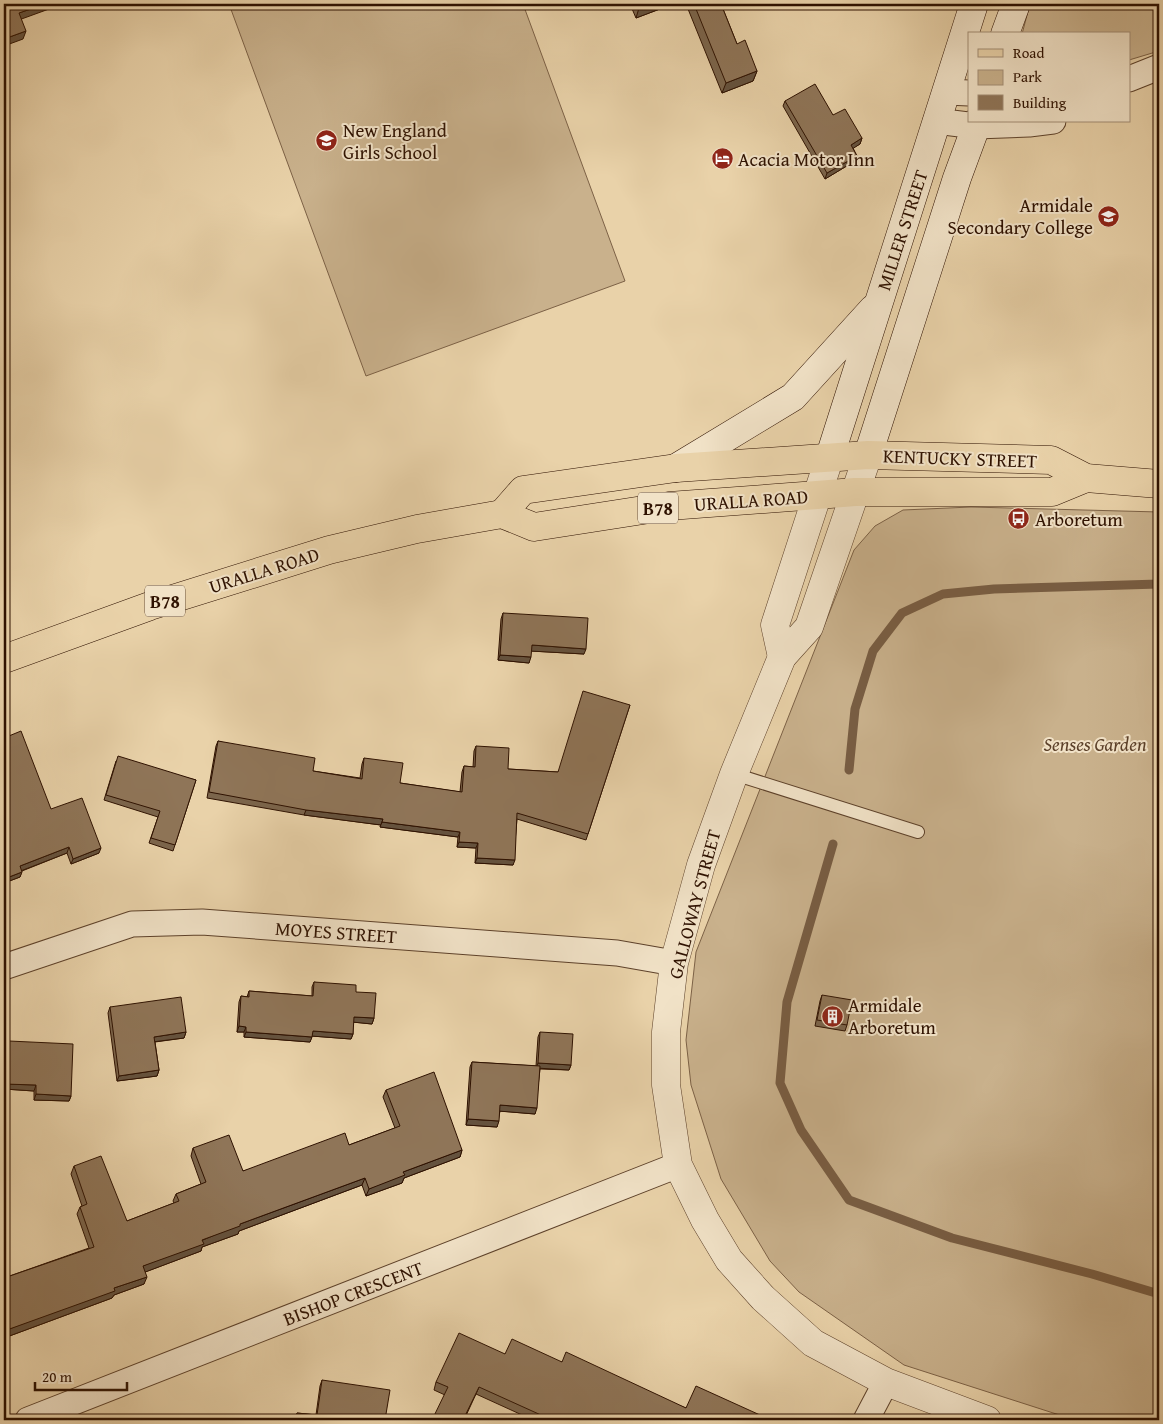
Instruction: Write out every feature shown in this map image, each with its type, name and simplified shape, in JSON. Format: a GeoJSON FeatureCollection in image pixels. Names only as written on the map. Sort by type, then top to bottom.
{"type":"FeatureCollection","features":[{"type":"Feature","properties":{"kind":"main road","name":"KENTUCKY STREET"},"geometry":{"type":"LineString","coordinates":[[830,456],[868,455],[1051,460],[1086,478],[1159,484]]}},
{"type":"Feature","properties":{"kind":"main road","name":"URALLA ROAD"},"geometry":{"type":"LineString","coordinates":[[502,514],[523,490],[676,468],[830,456]]}},
{"type":"Feature","properties":{"kind":"main road","name":"KENTUCKY STREET"},"geometry":{"type":"LineString","coordinates":[[855,492],[1052,492],[1086,478]]}},
{"type":"Feature","properties":{"kind":"main road","name":"URALLA ROAD"},"geometry":{"type":"LineString","coordinates":[[4,659],[150,606],[329,550],[417,529],[502,514],[534,527],[669,506],[855,492]]}},
{"type":"Feature","properties":{"kind":"street","name":"MILLER STREET"},"geometry":{"type":"LineString","coordinates":[[969,32],[974,4]]}},
{"type":"Feature","properties":{"kind":"street"},"geometry":{"type":"LineString","coordinates":[[1006,32],[1016,4]]}},
{"type":"Feature","properties":{"kind":"street","name":"MILLER STREET"},"geometry":{"type":"LineString","coordinates":[[830,456],[936,121],[958,92],[968,37]]}},
{"type":"Feature","properties":{"kind":"street"},"geometry":{"type":"LineString","coordinates":[[1130,79],[1159,67]]}},
{"type":"Feature","properties":{"kind":"street"},"geometry":{"type":"LineString","coordinates":[[936,121],[977,124],[1029,124],[1045,122]]}},
{"type":"Feature","properties":{"kind":"street","name":"MILLER STREET"},"geometry":{"type":"LineString","coordinates":[[868,455],[957,178],[977,124]]}},
{"type":"Feature","properties":{"kind":"street"},"geometry":{"type":"LineString","coordinates":[[676,468],[793,397],[878,304]]}},
{"type":"Feature","properties":{"kind":"street","name":"GALLOWAY STREET"},"geometry":{"type":"LineString","coordinates":[[868,455],[809,627],[782,657],[734,774],[701,865],[674,963],[666,1032],[666,1085],[678,1165],[705,1220],[729,1260],[763,1298],[813,1343],[886,1382],[987,1420]]}},
{"type":"Feature","properties":{"kind":"street"},"geometry":{"type":"LineString","coordinates":[[782,657],[775,625],[830,456]]}},
{"type":"Feature","properties":{"kind":"street","name":"MOYES STREET"},"geometry":{"type":"LineString","coordinates":[[4,967],[132,924],[202,922],[618,953],[674,963]]}},
{"type":"Feature","properties":{"kind":"street","name":"BISHOP CRESCENT"},"geometry":{"type":"LineString","coordinates":[[34,1419],[678,1165]]}},
{"type":"Feature","properties":{"kind":"street"},"geometry":{"type":"LineString","coordinates":[[866,1420],[886,1382]]}},
{"type":"Feature","properties":{"kind":"lane"},"geometry":{"type":"LineString","coordinates":[[734,774],[918,832]]}},
{"type":"Feature","properties":{"kind":"green space"},"geometry":{"type":"Polygon","coordinates":[[[229,4],[523,4],[625,281],[366,376],[229,4]]]}},
{"type":"Feature","properties":{"kind":"green space"},"geometry":{"type":"Polygon","coordinates":[[[1030,4],[1159,4],[1159,51],[1130,60],[1130,32],[1023,32],[1030,4]]]}},
{"type":"Feature","properties":{"kind":"green space","name":"Senses Garden"},"geometry":{"type":"Polygon","coordinates":[[[971,507],[1159,512],[1159,1420],[1075,1420],[904,1365],[799,1292],[770,1261],[721,1179],[691,1085],[686,1040],[696,952],[854,550],[875,526],[903,510],[971,507]]]}},
{"type":"Feature","properties":{"kind":"building"},"geometry":{"type":"Polygon","coordinates":[[[4,4],[45,4],[19,13],[26,31],[4,39],[4,4]]]}},
{"type":"Feature","properties":{"kind":"building"},"geometry":{"type":"Polygon","coordinates":[[[638,4],[650,4],[639,8],[638,4]]]}},
{"type":"Feature","properties":{"kind":"building"},"geometry":{"type":"Polygon","coordinates":[[[694,4],[721,4],[737,44],[745,40],[757,71],[726,83],[694,4]]]}},
{"type":"Feature","properties":{"kind":"building"},"geometry":{"type":"Polygon","coordinates":[[[815,84],[833,115],[845,109],[862,138],[851,145],[857,156],[827,173],[785,101],[815,84]]]}},
{"type":"Feature","properties":{"kind":"building"},"geometry":{"type":"Polygon","coordinates":[[[503,613],[588,618],[586,649],[532,645],[531,657],[500,655],[503,613]]]}},
{"type":"Feature","properties":{"kind":"building"},"geometry":{"type":"Polygon","coordinates":[[[583,691],[630,705],[588,834],[517,813],[515,860],[477,858],[478,843],[459,842],[460,832],[382,822],[383,819],[306,810],[209,792],[218,741],[315,758],[313,771],[362,779],[364,758],[403,763],[400,783],[462,792],[464,766],[475,767],[476,746],[509,748],[508,769],[558,772],[583,691]]]}},
{"type":"Feature","properties":{"kind":"building"},"geometry":{"type":"Polygon","coordinates":[[[21,731],[51,809],[82,798],[101,848],[73,859],[69,847],[20,866],[22,872],[4,879],[4,738],[21,731]]]}},
{"type":"Feature","properties":{"kind":"building"},"geometry":{"type":"Polygon","coordinates":[[[118,756],[196,780],[175,845],[151,838],[160,811],[106,795],[118,756]]]}},
{"type":"Feature","properties":{"kind":"building"},"geometry":{"type":"Polygon","coordinates":[[[314,982],[356,985],[356,992],[376,993],[374,1018],[354,1017],[353,1034],[313,1031],[312,1037],[246,1032],[246,1027],[239,1026],[241,996],[249,997],[249,991],[313,996],[314,982]]]}},
{"type":"Feature","properties":{"kind":"building","name":"Armidale Arboretum"},"geometry":{"type":"Polygon","coordinates":[[[822,995],[852,1000],[847,1025],[817,1020],[822,995]]]}},
{"type":"Feature","properties":{"kind":"building"},"geometry":{"type":"Polygon","coordinates":[[[181,997],[186,1032],[154,1037],[159,1070],[119,1076],[110,1007],[181,997]]]}},
{"type":"Feature","properties":{"kind":"building"},"geometry":{"type":"Polygon","coordinates":[[[540,1032],[573,1034],[571,1065],[538,1063],[540,1032]]]}},
{"type":"Feature","properties":{"kind":"building"},"geometry":{"type":"Polygon","coordinates":[[[9,1041],[73,1044],[71,1096],[36,1094],[36,1085],[4,1084],[4,1047],[8,1047],[9,1041]]]}},
{"type":"Feature","properties":{"kind":"building"},"geometry":{"type":"Polygon","coordinates":[[[472,1062],[540,1066],[537,1108],[500,1105],[499,1121],[468,1119],[472,1062]]]}},
{"type":"Feature","properties":{"kind":"building"},"geometry":{"type":"Polygon","coordinates":[[[434,1072],[462,1150],[403,1172],[405,1175],[369,1189],[365,1178],[240,1224],[240,1226],[202,1240],[204,1244],[143,1266],[147,1277],[114,1288],[115,1291],[4,1331],[4,1278],[94,1247],[80,1207],[87,1204],[74,1166],[101,1156],[127,1221],[179,1201],[176,1194],[206,1182],[193,1148],[229,1135],[243,1171],[345,1133],[349,1145],[400,1126],[386,1090],[434,1072]]]}},
{"type":"Feature","properties":{"kind":"building"},"geometry":{"type":"Polygon","coordinates":[[[459,1333],[505,1354],[512,1339],[562,1362],[566,1352],[686,1408],[696,1386],[771,1420],[649,1420],[642,1417],[641,1420],[565,1420],[560,1418],[559,1420],[552,1420],[479,1387],[463,1420],[432,1420],[448,1387],[436,1382],[459,1333]]]}},
{"type":"Feature","properties":{"kind":"building"},"geometry":{"type":"Polygon","coordinates":[[[322,1380],[390,1390],[385,1420],[296,1420],[297,1413],[317,1415],[322,1380]]]}},
{"type":"Feature","properties":{"kind":"waterway"},"geometry":{"type":"LineString","coordinates":[[849,770],[855,709],[873,651],[902,613],[943,594],[994,589],[1159,584]]}},
{"type":"Feature","properties":{"kind":"waterway"},"geometry":{"type":"LineString","coordinates":[[833,844],[787,1002],[780,1083],[801,1130],[849,1200],[952,1238],[1092,1274],[1159,1294]]}},
{"type":"Feature","properties":{"kind":"place","name":"New England Girls School"},"geometry":{"type":"Point","coordinates":[327,141]}},
{"type":"Feature","properties":{"kind":"place","name":"Acacia Motor Inn"},"geometry":{"type":"Point","coordinates":[722,159]}},
{"type":"Feature","properties":{"kind":"place","name":"Armidale Secondary College"},"geometry":{"type":"Point","coordinates":[1109,216]}},
{"type":"Feature","properties":{"kind":"place","name":"Arboretum"},"geometry":{"type":"Point","coordinates":[1019,519]}},
{"type":"Feature","properties":{"kind":"place","name":"Armidale Arboretum"},"geometry":{"type":"Point","coordinates":[832,1016]}}]}
